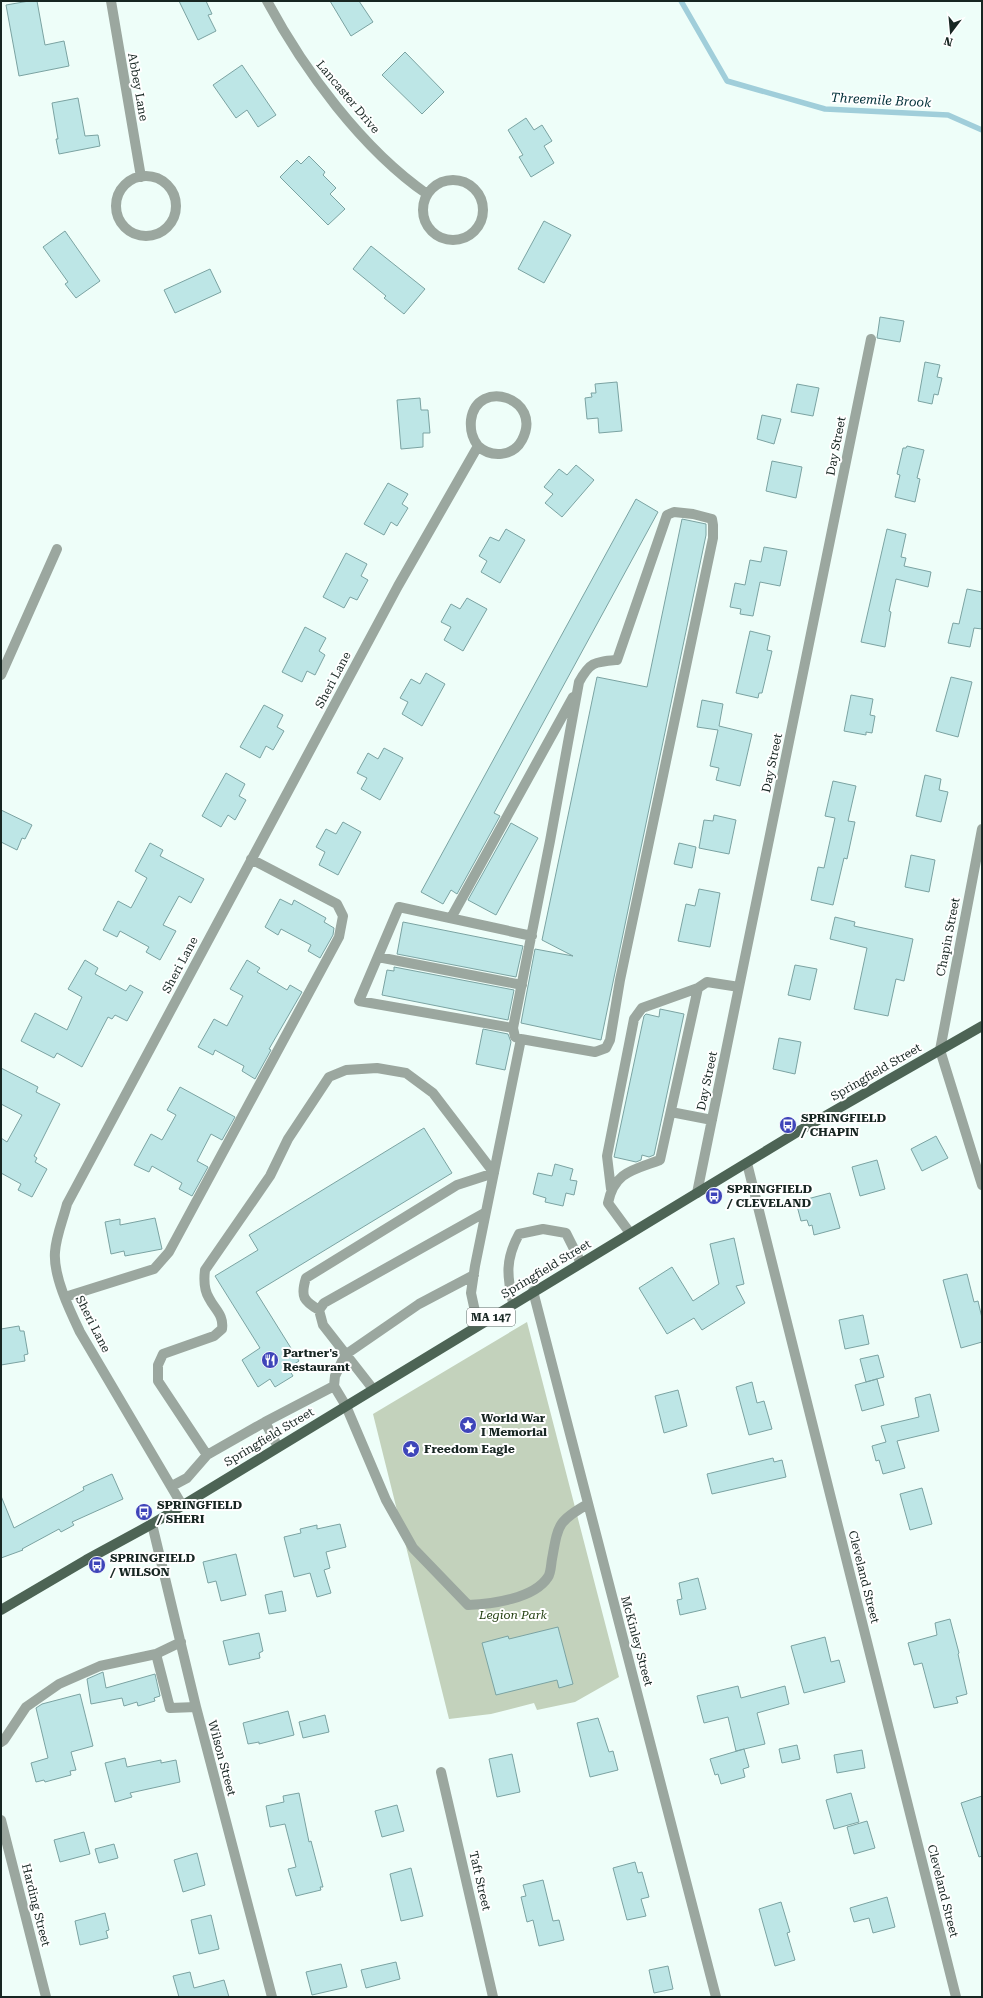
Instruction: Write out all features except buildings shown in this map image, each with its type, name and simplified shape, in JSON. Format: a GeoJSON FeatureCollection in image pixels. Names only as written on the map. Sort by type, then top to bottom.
{"type":"FeatureCollection","features":[{"type":"Feature","properties":{"kind":"main road","name":"Springfield Street"},"geometry":{"type":"LineString","coordinates":[[2,1608],[152,1524],[581,1262],[982,1026]]}},
{"type":"Feature","properties":{"kind":"street","name":"Abbey Lane"},"geometry":{"type":"LineString","coordinates":[[110,1],[140,177]]}},
{"type":"Feature","properties":{"kind":"street","name":"Lancaster Drive"},"geometry":{"type":"LineString","coordinates":[[268,1],[284,32],[311,75],[367,141],[408,180],[427,194]]}},
{"type":"Feature","properties":{"kind":"street"},"geometry":{"type":"LineString","coordinates":[[140,177],[153,177],[165,183],[170,187],[175,199],[176,212],[171,224],[156,235],[136,235],[125,228],[118,217],[116,204],[119,192],[128,182],[140,177]]}},
{"type":"Feature","properties":{"kind":"street"},"geometry":{"type":"LineString","coordinates":[[446,180],[457,180],[469,184],[477,191],[483,202],[484,213],[480,225],[468,236],[457,240],[446,240],[436,235],[428,226],[424,216],[423,205],[427,194],[435,185],[446,180]]}},
{"type":"Feature","properties":{"kind":"street","name":"Day Street"},"geometry":{"type":"LineString","coordinates":[[697,1193],[871,339]]}},
{"type":"Feature","properties":{"kind":"street"},"geometry":{"type":"LineString","coordinates":[[501,396],[521,406],[524,412],[526,427],[522,440],[518,446],[513,450],[500,455],[488,453],[478,446],[472,436],[472,419],[474,410],[483,400],[501,396]]}},
{"type":"Feature","properties":{"kind":"street","name":"Sheri Lane"},"geometry":{"type":"LineString","coordinates":[[182,1505],[80,1332],[65,1297],[57,1272],[54,1254],[67,1204],[398,586],[478,446]]}},
{"type":"Feature","properties":{"kind":"street"},"geometry":{"type":"LineString","coordinates":[[674,512],[693,514],[712,519],[713,538],[620,980],[610,1040],[606,1048],[595,1052],[521,1039],[516,1036],[512,1028],[532,936],[578,689],[579,682],[588,667],[600,662],[617,660],[667,515],[674,512]]}},
{"type":"Feature","properties":{"kind":"street"},"geometry":{"type":"LineString","coordinates":[[1,675],[57,549]]}},
{"type":"Feature","properties":{"kind":"street"},"geometry":{"type":"LineString","coordinates":[[451,918],[578,689]]}},
{"type":"Feature","properties":{"kind":"street","name":"Chapin Street"},"geometry":{"type":"LineString","coordinates":[[940,1050],[982,829]]}},
{"type":"Feature","properties":{"kind":"street"},"geometry":{"type":"LineString","coordinates":[[65,1297],[154,1269],[169,1252],[339,937],[343,916],[337,904],[251,859]]}},
{"type":"Feature","properties":{"kind":"street"},"geometry":{"type":"LineString","coordinates":[[512,1028],[359,1002],[399,908],[532,936]]}},
{"type":"Feature","properties":{"kind":"street"},"geometry":{"type":"LineString","coordinates":[[378,957],[522,985]]}},
{"type":"Feature","properties":{"kind":"street"},"geometry":{"type":"LineString","coordinates":[[630,1233],[608,1203],[611,1189],[607,1156],[634,1019],[642,1008],[698,988],[707,982],[739,987]]}},
{"type":"Feature","properties":{"kind":"street"},"geometry":{"type":"LineString","coordinates":[[611,1189],[627,1172],[660,1160],[698,988]]}},
{"type":"Feature","properties":{"kind":"street"},"geometry":{"type":"LineString","coordinates":[[478,1325],[471,1293],[521,1039]]}},
{"type":"Feature","properties":{"kind":"street"},"geometry":{"type":"LineString","coordinates":[[940,1050],[982,1185]]}},
{"type":"Feature","properties":{"kind":"street"},"geometry":{"type":"LineString","coordinates":[[207,1455],[158,1381],[158,1366],[163,1354],[214,1336],[222,1329],[223,1321],[217,1308],[208,1298],[204,1280],[205,1270],[270,1176],[288,1139],[329,1077],[346,1070],[376,1068],[406,1073],[433,1093],[494,1173]]}},
{"type":"Feature","properties":{"kind":"street"},"geometry":{"type":"LineString","coordinates":[[671,1112],[712,1120]]}},
{"type":"Feature","properties":{"kind":"street","name":"Cleveland Street"},"geometry":{"type":"LineString","coordinates":[[747,1163],[956,1997]]}},
{"type":"Feature","properties":{"kind":"street"},"geometry":{"type":"LineString","coordinates":[[373,1389],[323,1325],[319,1310],[307,1303],[303,1296],[306,1278],[457,1186],[494,1173]]}},
{"type":"Feature","properties":{"kind":"street"},"geometry":{"type":"LineString","coordinates":[[319,1310],[324,1303],[486,1212]]}},
{"type":"Feature","properties":{"kind":"street"},"geometry":{"type":"LineString","coordinates":[[513,1303],[507,1278],[511,1250],[519,1234],[543,1229],[566,1233],[581,1262]]}},
{"type":"Feature","properties":{"kind":"street"},"geometry":{"type":"LineString","coordinates":[[474,1275],[419,1304],[345,1355],[335,1376],[334,1386],[346,1406],[386,1500],[413,1548],[468,1604],[491,1604],[533,1591],[548,1577],[557,1528],[571,1514],[588,1504]]}},
{"type":"Feature","properties":{"kind":"street","name":"McKinley Street"},"geometry":{"type":"LineString","coordinates":[[533,1292],[716,1997]]}},
{"type":"Feature","properties":{"kind":"street"},"geometry":{"type":"LineString","coordinates":[[172,1486],[187,1478],[207,1455],[265,1422],[334,1386]]}},
{"type":"Feature","properties":{"kind":"street"},"geometry":{"type":"LineString","coordinates":[[265,1422],[278,1447]]}},
{"type":"Feature","properties":{"kind":"street","name":"Wilson Street"},"geometry":{"type":"LineString","coordinates":[[152,1524],[196,1707],[272,1997]]}},
{"type":"Feature","properties":{"kind":"street"},"geometry":{"type":"LineString","coordinates":[[1,1742],[4,1740],[26,1707],[59,1684],[100,1666],[156,1654],[181,1642]]}},
{"type":"Feature","properties":{"kind":"street"},"geometry":{"type":"LineString","coordinates":[[156,1654],[170,1708],[196,1707]]}},
{"type":"Feature","properties":{"kind":"street","name":"Taft Street"},"geometry":{"type":"LineString","coordinates":[[441,1772],[493,1997]]}},
{"type":"Feature","properties":{"kind":"street","name":"Harding Street"},"geometry":{"type":"LineString","coordinates":[[1,1822],[46,1997]]}},
{"type":"Feature","properties":{"kind":"green space","name":"Legion Park"},"geometry":{"type":"Polygon","coordinates":[[[527,1322],[619,1677],[575,1702],[537,1710],[534,1703],[491,1714],[449,1719],[373,1414],[527,1322]]]}},
{"type":"Feature","properties":{"kind":"waterway","name":"Threemile Brook"},"geometry":{"type":"LineString","coordinates":[[681,1],[727,81],[825,109],[948,115],[982,130]]}},
{"type":"Feature","properties":{"kind":"place","name":"SPRINGFIELD / CHAPIN"},"geometry":{"type":"Point","coordinates":[788,1125]}},
{"type":"Feature","properties":{"kind":"place","name":"SPRINGFIELD / CLEVELAND"},"geometry":{"type":"Point","coordinates":[714,1196]}},
{"type":"Feature","properties":{"kind":"place","name":"Partner's Restaurant"},"geometry":{"type":"Point","coordinates":[270,1360]}},
{"type":"Feature","properties":{"kind":"place","name":"World War I Memorial"},"geometry":{"type":"Point","coordinates":[468,1425]}},
{"type":"Feature","properties":{"kind":"place","name":"Freedom Eagle"},"geometry":{"type":"Point","coordinates":[411,1449]}},
{"type":"Feature","properties":{"kind":"place","name":"SPRINGFIELD / SHERI"},"geometry":{"type":"Point","coordinates":[144,1512]}},
{"type":"Feature","properties":{"kind":"place","name":"SPRINGFIELD / WILSON"},"geometry":{"type":"Point","coordinates":[97,1565]}}]}
